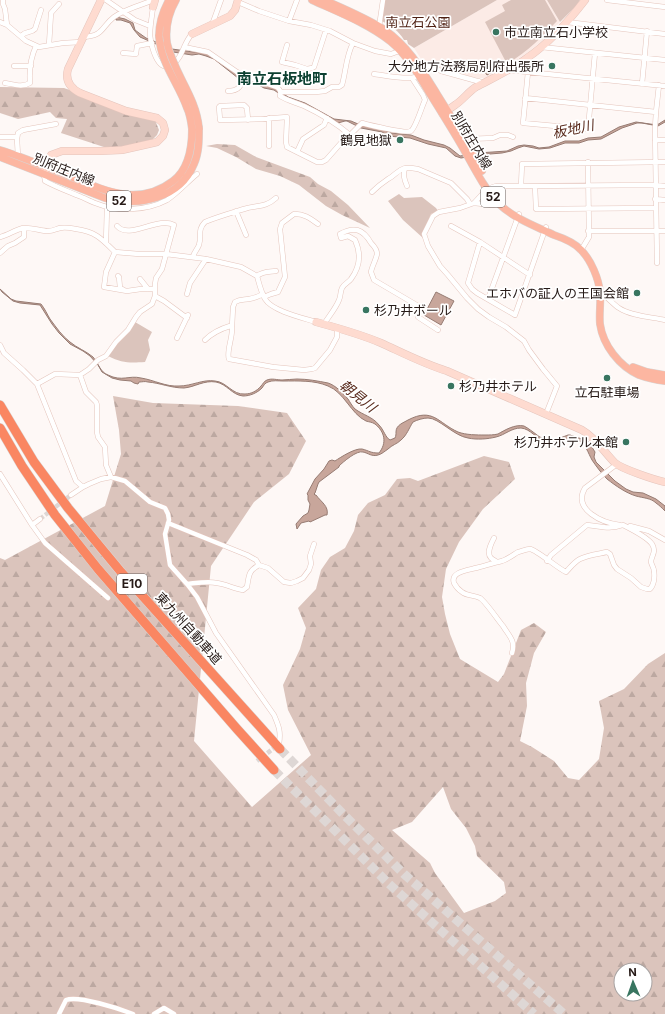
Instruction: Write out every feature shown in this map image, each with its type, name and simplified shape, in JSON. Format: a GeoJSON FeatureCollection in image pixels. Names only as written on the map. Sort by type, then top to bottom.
{"type":"FeatureCollection","features":[{"type":"Feature","properties":{"kind":"highway","name":"東九州自動車道"},"geometry":{"type":"LineString","coordinates":[[0,405],[34,462],[68,508],[126,577],[280,746]]}},
{"type":"Feature","properties":{"kind":"highway","name":"E10"},"geometry":{"type":"LineString","coordinates":[[0,428],[22,466],[55,515],[98,570],[274,770]]}},
{"type":"Feature","properties":{"kind":"main road","name":"別府庄内線"},"geometry":{"type":"LineString","coordinates":[[169,0],[160,20],[159,44],[163,59],[185,102],[195,128]]}},
{"type":"Feature","properties":{"kind":"main road","name":"別府庄内線"},"geometry":{"type":"LineString","coordinates":[[0,157],[45,170],[115,194],[131,195],[148,193],[175,180],[183,169],[189,156],[197,117],[189,93],[174,65],[167,43],[167,22],[171,8],[176,0]]}},
{"type":"Feature","properties":{"kind":"main road","name":"別府庄内線"},"geometry":{"type":"LineString","coordinates":[[312,0],[390,34],[420,72],[499,204],[518,216],[572,239],[583,247],[598,269],[602,279],[604,295],[604,325],[609,341],[616,352],[624,361],[634,368],[665,375]]}},
{"type":"Feature","properties":{"kind":"main road","name":"別府庄内線"},"geometry":{"type":"LineString","coordinates":[[324,0],[356,15],[378,30]]}},
{"type":"Feature","properties":{"kind":"main road","name":"別府庄内線"},"geometry":{"type":"LineString","coordinates":[[0,150],[18,156],[45,170]]}},
{"type":"Feature","properties":{"kind":"main road","name":"別府庄内線"},"geometry":{"type":"LineString","coordinates":[[489,188],[518,216]]}},
{"type":"Feature","properties":{"kind":"main road","name":"別府庄内線"},"geometry":{"type":"LineString","coordinates":[[546,229],[581,250],[593,269],[600,288],[599,317],[602,332],[608,346],[616,358],[639,375],[665,381]]}},
{"type":"Feature","properties":{"kind":"street"},"geometry":{"type":"LineString","coordinates":[[3,0],[7,24]]}},
{"type":"Feature","properties":{"kind":"street"},"geometry":{"type":"LineString","coordinates":[[101,0],[67,71],[68,80],[71,87],[80,93],[126,111],[157,118],[163,123],[165,130],[164,134],[161,139],[153,143],[122,150],[62,151],[51,155],[45,170],[45,181],[96,204],[130,210],[157,204],[168,199],[190,180]]}},
{"type":"Feature","properties":{"kind":"street"},"geometry":{"type":"LineString","coordinates":[[106,0],[134,20],[150,26]]}},
{"type":"Feature","properties":{"kind":"street"},"geometry":{"type":"LineString","coordinates":[[212,25],[221,0]]}},
{"type":"Feature","properties":{"kind":"street"},"geometry":{"type":"LineString","coordinates":[[289,21],[297,0]]}},
{"type":"Feature","properties":{"kind":"street"},"geometry":{"type":"LineString","coordinates":[[378,30],[383,0]]}},
{"type":"Feature","properties":{"kind":"street"},"geometry":{"type":"LineString","coordinates":[[445,112],[456,105],[472,90],[508,70],[541,47],[567,22],[585,0]]}},
{"type":"Feature","properties":{"kind":"street"},"geometry":{"type":"LineString","coordinates":[[606,0],[640,2],[665,7]]}},
{"type":"Feature","properties":{"kind":"street"},"geometry":{"type":"LineString","coordinates":[[0,22],[7,24],[26,41],[39,47],[82,39],[94,35],[113,18],[124,12],[154,2],[150,26],[152,43],[157,60],[160,64],[168,66],[173,64],[178,59],[186,41],[192,34],[230,16],[235,10],[238,1],[259,11],[289,21],[311,25],[326,30],[353,43],[385,54],[403,50]]}},
{"type":"Feature","properties":{"kind":"street"},"geometry":{"type":"LineString","coordinates":[[49,45],[51,13],[59,4]]}},
{"type":"Feature","properties":{"kind":"street"},"geometry":{"type":"LineString","coordinates":[[21,36],[24,33],[34,31],[41,10]]}},
{"type":"Feature","properties":{"kind":"street"},"geometry":{"type":"LineString","coordinates":[[567,22],[665,34]]}},
{"type":"Feature","properties":{"kind":"street"},"geometry":{"type":"LineString","coordinates":[[287,45],[282,62],[307,69],[312,68],[314,67],[326,30]]}},
{"type":"Feature","properties":{"kind":"street"},"geometry":{"type":"LineString","coordinates":[[642,84],[647,32]]}},
{"type":"Feature","properties":{"kind":"street"},"geometry":{"type":"LineString","coordinates":[[123,52],[136,54],[137,46],[152,43]]}},
{"type":"Feature","properties":{"kind":"street"},"geometry":{"type":"LineString","coordinates":[[281,92],[325,91],[342,85],[347,65],[348,53],[353,43]]}},
{"type":"Feature","properties":{"kind":"street"},"geometry":{"type":"LineString","coordinates":[[5,83],[26,86],[30,83],[31,66],[36,46]]}},
{"type":"Feature","properties":{"kind":"street"},"geometry":{"type":"LineString","coordinates":[[184,47],[208,52],[237,72],[277,87],[281,92],[280,96],[336,123],[350,135]]}},
{"type":"Feature","properties":{"kind":"street"},"geometry":{"type":"LineString","coordinates":[[541,47],[665,60]]}},
{"type":"Feature","properties":{"kind":"street"},"geometry":{"type":"LineString","coordinates":[[528,72],[523,123],[588,129],[595,53]]}},
{"type":"Feature","properties":{"kind":"street"},"geometry":{"type":"LineString","coordinates":[[14,66],[31,66]]}},
{"type":"Feature","properties":{"kind":"street"},"geometry":{"type":"LineString","coordinates":[[508,70],[665,86]]}},
{"type":"Feature","properties":{"kind":"street"},"geometry":{"type":"LineString","coordinates":[[374,74],[441,71],[479,81],[481,85]]}},
{"type":"Feature","properties":{"kind":"street"},"geometry":{"type":"LineString","coordinates":[[248,120],[247,108],[244,105],[219,107],[220,120],[248,120],[287,117],[287,147],[317,162],[322,162],[326,160],[348,135],[350,135],[360,125],[394,131],[409,132],[412,130],[425,100],[420,72]]}},
{"type":"Feature","properties":{"kind":"street"},"geometry":{"type":"LineString","coordinates":[[228,91],[234,91],[240,87],[245,76]]}},
{"type":"Feature","properties":{"kind":"street"},"geometry":{"type":"LineString","coordinates":[[657,263],[655,122],[659,86]]}},
{"type":"Feature","properties":{"kind":"street"},"geometry":{"type":"LineString","coordinates":[[525,98],[656,112]]}},
{"type":"Feature","properties":{"kind":"street"},"geometry":{"type":"LineString","coordinates":[[269,118],[269,146]]}},
{"type":"Feature","properties":{"kind":"street"},"geometry":{"type":"LineString","coordinates":[[297,152],[303,139],[324,125],[327,118]]}},
{"type":"Feature","properties":{"kind":"street"},"geometry":{"type":"LineString","coordinates":[[18,156],[18,132],[56,124]]}},
{"type":"Feature","properties":{"kind":"street"},"geometry":{"type":"LineString","coordinates":[[463,143],[469,139],[493,138],[500,135],[514,137]]}},
{"type":"Feature","properties":{"kind":"street"},"geometry":{"type":"LineString","coordinates":[[0,137],[18,137]]}},
{"type":"Feature","properties":{"kind":"street"},"geometry":{"type":"LineString","coordinates":[[656,140],[665,140]]}},
{"type":"Feature","properties":{"kind":"street"},"geometry":{"type":"LineString","coordinates":[[583,247],[589,237],[588,162]]}},
{"type":"Feature","properties":{"kind":"street"},"geometry":{"type":"LineString","coordinates":[[521,186],[522,164],[665,162]]}},
{"type":"Feature","properties":{"kind":"street"},"geometry":{"type":"LineString","coordinates":[[405,168],[404,181],[406,186]]}},
{"type":"Feature","properties":{"kind":"street"},"geometry":{"type":"LineString","coordinates":[[372,192],[398,171],[405,168],[411,168],[418,169],[451,183],[472,203],[492,205],[499,204]]}},
{"type":"Feature","properties":{"kind":"street"},"geometry":{"type":"LineString","coordinates":[[546,414],[557,386],[543,370],[524,341],[506,326],[478,309],[440,266],[428,246],[424,234],[433,216],[439,212],[460,208],[472,203],[489,188],[496,186],[665,186]]}},
{"type":"Feature","properties":{"kind":"street"},"geometry":{"type":"LineString","coordinates":[[535,186],[536,209],[656,208]]}},
{"type":"Feature","properties":{"kind":"street"},"geometry":{"type":"LineString","coordinates":[[194,257],[199,242],[199,231],[205,222],[236,211],[266,205],[276,198]]}},
{"type":"Feature","properties":{"kind":"street"},"geometry":{"type":"LineString","coordinates":[[655,199],[665,200]]}},
{"type":"Feature","properties":{"kind":"street"},"geometry":{"type":"LineString","coordinates":[[106,243],[107,207]]}},
{"type":"Feature","properties":{"kind":"street"},"geometry":{"type":"LineString","coordinates":[[236,211],[246,235]]}},
{"type":"Feature","properties":{"kind":"street"},"geometry":{"type":"LineString","coordinates":[[318,224],[303,215],[297,214],[294,214],[282,223],[280,229],[285,277],[278,292],[235,302],[233,307],[232,335],[228,355],[229,359],[274,367],[304,370],[315,368],[330,350],[337,338],[337,328]]}},
{"type":"Feature","properties":{"kind":"street"},"geometry":{"type":"LineString","coordinates":[[488,300],[502,257],[518,216]]}},
{"type":"Feature","properties":{"kind":"street"},"geometry":{"type":"LineString","coordinates":[[37,384],[55,374],[80,375],[89,369],[98,360],[106,356],[116,342],[128,330],[140,312],[152,304],[155,296],[156,278],[162,269],[174,225],[171,223],[162,223],[123,231],[117,226]]}},
{"type":"Feature","properties":{"kind":"street"},"geometry":{"type":"LineString","coordinates":[[451,226],[480,242],[530,275]]}},
{"type":"Feature","properties":{"kind":"street"},"geometry":{"type":"LineString","coordinates":[[0,253],[8,246],[24,237],[24,228]]}},
{"type":"Feature","properties":{"kind":"street"},"geometry":{"type":"LineString","coordinates":[[0,237],[24,228],[36,228],[47,231],[53,231],[61,228],[84,230],[94,233],[115,252],[166,254],[194,257],[241,267],[257,276],[263,296],[271,306],[380,343],[546,414],[586,433],[601,446],[616,465],[665,482]]}},
{"type":"Feature","properties":{"kind":"street"},"geometry":{"type":"LineString","coordinates":[[480,242],[468,282],[477,294],[515,315],[546,229]]}},
{"type":"Feature","properties":{"kind":"street"},"geometry":{"type":"LineString","coordinates":[[324,324],[339,300],[343,286],[350,281],[357,270],[359,254],[358,246],[355,240],[348,236],[341,238],[340,234],[343,232],[359,230],[367,235],[376,251],[376,257],[371,272],[374,280],[420,307],[418,317],[438,330]]}},
{"type":"Feature","properties":{"kind":"street"},"geometry":{"type":"LineString","coordinates":[[588,231],[665,230]]}},
{"type":"Feature","properties":{"kind":"street"},"geometry":{"type":"LineString","coordinates":[[115,252],[106,272],[104,287],[128,291],[155,289]]}},
{"type":"Feature","properties":{"kind":"street"},"geometry":{"type":"LineString","coordinates":[[187,294],[190,284],[206,259]]}},
{"type":"Feature","properties":{"kind":"street"},"geometry":{"type":"LineString","coordinates":[[257,276],[260,273],[276,272]]}},
{"type":"Feature","properties":{"kind":"street"},"geometry":{"type":"LineString","coordinates":[[118,276],[120,288],[128,291]]}},
{"type":"Feature","properties":{"kind":"street"},"geometry":{"type":"LineString","coordinates":[[140,279],[148,289]]}},
{"type":"Feature","properties":{"kind":"street"},"geometry":{"type":"LineString","coordinates":[[604,295],[616,306],[627,312],[665,320]]}},
{"type":"Feature","properties":{"kind":"street"},"geometry":{"type":"LineString","coordinates":[[155,296],[188,316],[178,338]]}},
{"type":"Feature","properties":{"kind":"street"},"geometry":{"type":"LineString","coordinates":[[205,340],[217,330],[230,326],[232,327]]}},
{"type":"Feature","properties":{"kind":"street"},"geometry":{"type":"LineString","coordinates":[[0,346],[2,354],[23,370],[37,384],[76,481],[83,487]]}},
{"type":"Feature","properties":{"kind":"street"},"geometry":{"type":"LineString","coordinates":[[80,375],[86,392],[96,402],[97,432],[105,447],[106,465],[111,477]]}},
{"type":"Feature","properties":{"kind":"street"},"geometry":{"type":"LineString","coordinates":[[616,465],[591,482],[585,488],[582,500],[584,505],[591,514],[600,520],[649,531],[665,540]]}},
{"type":"Feature","properties":{"kind":"street"},"geometry":{"type":"LineString","coordinates":[[0,474],[45,543],[108,598]]}},
{"type":"Feature","properties":{"kind":"street"},"geometry":{"type":"LineString","coordinates":[[72,495],[89,484],[111,477],[125,481],[150,502],[164,508],[168,514],[169,520],[165,534],[170,565],[197,597],[216,633],[274,715],[280,730],[280,746]]}},
{"type":"Feature","properties":{"kind":"street"},"geometry":{"type":"LineString","coordinates":[[32,525],[40,519]]}},
{"type":"Feature","properties":{"kind":"street"},"geometry":{"type":"LineString","coordinates":[[168,523],[247,555],[256,560],[259,565],[268,568],[284,582],[291,583],[303,578],[309,570],[311,564],[310,556],[314,544]]}},
{"type":"Feature","properties":{"kind":"street"},"geometry":{"type":"LineString","coordinates":[[512,653],[514,647],[512,640],[481,598],[463,593],[455,586],[455,577],[461,572],[504,560],[524,550],[531,549],[547,561],[566,572],[580,559],[607,552],[610,554],[617,569],[641,587],[649,590],[652,589],[654,582],[655,573],[651,563],[654,552],[653,546],[638,533],[623,526],[603,528],[587,525],[551,555],[547,561]]}},
{"type":"Feature","properties":{"kind":"street"},"geometry":{"type":"LineString","coordinates":[[494,538],[489,549],[489,555],[497,562]]}},
{"type":"Feature","properties":{"kind":"street"},"geometry":{"type":"LineString","coordinates":[[187,584],[217,583],[243,590],[247,587],[248,576],[252,569],[259,565]]}},
{"type":"Feature","properties":{"kind":"street"},"geometry":{"type":"LineString","coordinates":[[59,1014],[66,1000],[71,998],[114,1007],[133,1014]]}},
{"type":"Feature","properties":{"kind":"street"},"geometry":{"type":"LineString","coordinates":[[154,1014],[164,1008],[174,1014]]}},
{"type":"Feature","properties":{"kind":"shaded area","name":"市立南立石小学校"},"geometry":{"type":"Polygon","coordinates":[[[497,0],[547,0],[560,22],[542,41],[527,53],[485,78],[469,77],[449,72],[423,62],[414,48],[497,0]]]}},
{"type":"Feature","properties":{"kind":"shaded area"},"geometry":{"type":"Polygon","coordinates":[[[116,17],[133,23],[135,30],[146,38],[165,48],[204,52],[225,65],[237,75],[275,88],[288,97],[305,103],[334,119],[351,121],[358,124],[380,128],[391,133],[411,135],[444,145],[460,156],[507,151],[524,145],[539,148],[549,147],[565,141],[579,141],[588,138],[601,137],[619,127],[636,122],[657,125],[665,120],[665,122],[658,126],[637,123],[622,128],[601,139],[588,140],[579,143],[565,143],[550,148],[539,149],[524,146],[502,153],[461,158],[455,156],[446,148],[410,138],[388,136],[382,132],[361,128],[347,121],[338,123],[287,99],[274,90],[264,88],[257,84],[238,78],[214,59],[199,54],[192,55],[164,50],[156,44],[140,37],[134,30],[130,23],[116,20],[116,17]]]}},
{"type":"Feature","properties":{"kind":"shaded area"},"geometry":{"type":"Polygon","coordinates":[[[498,63],[500,67],[487,75],[484,71],[498,63]]]}},
{"type":"Feature","properties":{"kind":"shaded area"},"geometry":{"type":"Polygon","coordinates":[[[0,289],[11,299],[16,301],[41,304],[64,337],[93,357],[98,365],[90,356],[70,344],[59,333],[40,305],[13,301],[0,289]]]}},
{"type":"Feature","properties":{"kind":"shaded area"},"geometry":{"type":"Polygon","coordinates":[[[436,292],[454,301],[441,325],[424,315],[436,292]]]}},
{"type":"Feature","properties":{"kind":"shaded area"},"geometry":{"type":"Polygon","coordinates":[[[106,374],[117,378],[137,377],[174,386],[184,386],[206,381],[215,381],[223,384],[240,394],[256,391],[265,381],[271,379],[305,379],[328,383],[341,392],[355,409],[377,422],[390,440],[395,438],[396,430],[400,424],[417,416],[424,415],[435,418],[458,432],[468,434],[492,435],[517,426],[524,426],[541,437],[549,440],[570,435],[588,441],[595,452],[594,457],[596,462],[615,481],[626,489],[633,492],[643,493],[656,499],[665,506],[665,511],[652,500],[629,493],[617,487],[607,479],[592,460],[585,446],[578,440],[571,439],[549,442],[542,440],[528,430],[521,428],[514,429],[493,438],[471,439],[457,434],[437,421],[426,418],[413,422],[403,438],[382,453],[374,456],[363,452],[354,454],[319,482],[314,494],[326,507],[327,515],[310,522],[301,523],[297,529],[296,524],[308,513],[309,510],[310,504],[307,494],[315,479],[329,461],[335,461],[348,453],[359,449],[379,453],[382,449],[384,442],[383,434],[374,423],[361,418],[334,389],[323,384],[312,382],[270,381],[256,393],[243,396],[236,394],[220,383],[216,382],[207,382],[184,388],[157,383],[134,383],[131,381],[112,378],[106,374]]]}},
{"type":"Feature","properties":{"kind":"green space","name":"南立石公園"},"geometry":{"type":"Polygon","coordinates":[[[385,0],[497,0],[414,48],[408,44],[407,40],[404,40],[400,34],[382,21],[385,0]]]}},
{"type":"Feature","properties":{"kind":"green space"},"geometry":{"type":"Polygon","coordinates":[[[511,0],[545,0],[557,21],[534,44],[507,64],[485,22],[505,11],[502,5],[511,0]]]}},
{"type":"Feature","properties":{"kind":"green space"},"geometry":{"type":"Polygon","coordinates":[[[547,0],[580,0],[560,22],[547,0]]]}},
{"type":"Feature","properties":{"kind":"green space"},"geometry":{"type":"Polygon","coordinates":[[[0,87],[64,88],[155,120],[159,130],[157,135],[152,140],[143,144],[107,148],[61,133],[67,119],[56,118],[50,112],[18,119],[0,113],[0,87]]]}},
{"type":"Feature","properties":{"kind":"green space"},"geometry":{"type":"Polygon","coordinates":[[[217,144],[235,145],[256,157],[310,177],[348,205],[370,228],[326,206],[299,185],[280,176],[256,169],[217,148],[206,146],[217,144]]]}},
{"type":"Feature","properties":{"kind":"green space"},"geometry":{"type":"Polygon","coordinates":[[[399,194],[404,198],[422,197],[438,211],[431,214],[423,232],[423,238],[403,220],[388,201],[399,194]]]}},
{"type":"Feature","properties":{"kind":"green space"},"geometry":{"type":"Polygon","coordinates":[[[135,322],[152,332],[148,340],[150,350],[145,362],[126,362],[108,356],[118,341],[135,322]]]}},
{"type":"Feature","properties":{"kind":"green space"},"geometry":{"type":"Polygon","coordinates":[[[113,396],[153,403],[238,406],[287,413],[306,441],[289,474],[254,502],[211,566],[194,741],[252,807],[311,755],[288,710],[283,685],[300,649],[306,628],[298,608],[316,589],[321,570],[330,557],[345,548],[354,531],[358,515],[368,503],[385,495],[397,479],[410,478],[418,481],[484,456],[509,462],[515,479],[483,509],[459,542],[446,569],[442,597],[450,634],[460,659],[498,682],[504,674],[521,630],[534,623],[546,632],[534,653],[526,683],[527,706],[520,741],[554,761],[568,778],[579,780],[599,759],[604,728],[599,701],[624,689],[648,664],[665,653],[665,1014],[0,1014],[0,558],[5,560],[105,506],[121,454],[119,430],[113,396]],[[443,787],[412,822],[392,830],[430,863],[435,873],[464,913],[495,901],[506,893],[504,882],[477,856],[475,846],[466,828],[451,809],[443,787]]]}},
{"type":"Feature","properties":{"kind":"tunnel"},"geometry":{"type":"LineString","coordinates":[[40,519],[71,495]]}},
{"type":"Feature","properties":{"kind":"tunnel"},"geometry":{"type":"LineString","coordinates":[[257,761],[278,745]]}},
{"type":"Feature","properties":{"kind":"tunnel"},"geometry":{"type":"LineString","coordinates":[[280,749],[404,874],[564,1014]]}},
{"type":"Feature","properties":{"kind":"tunnel"},"geometry":{"type":"LineString","coordinates":[[274,770],[388,883],[534,1014]]}},
{"type":"Feature","properties":{"kind":"place","name":"市立南立石小学校"},"geometry":{"type":"Point","coordinates":[496,32]}},
{"type":"Feature","properties":{"kind":"place","name":"大分地方法務局別府出張所"},"geometry":{"type":"Point","coordinates":[552,66]}},
{"type":"Feature","properties":{"kind":"place","name":"鶴見地獄"},"geometry":{"type":"Point","coordinates":[400,140]}},
{"type":"Feature","properties":{"kind":"place","name":"エホバの証人の王国会館"},"geometry":{"type":"Point","coordinates":[637,293]}},
{"type":"Feature","properties":{"kind":"place","name":"杉乃井ボール"},"geometry":{"type":"Point","coordinates":[366,310]}},
{"type":"Feature","properties":{"kind":"place","name":"立石駐車場"},"geometry":{"type":"Point","coordinates":[607,378]}},
{"type":"Feature","properties":{"kind":"place","name":"杉乃井ホテル"},"geometry":{"type":"Point","coordinates":[451,386]}},
{"type":"Feature","properties":{"kind":"place","name":"杉乃井ホテル本館"},"geometry":{"type":"Point","coordinates":[626,442]}},
{"type":"Feature","properties":{"kind":"district","name":"南立石板地町"},"geometry":{"type":"Point","coordinates":[282,79]}},
{"type":"Feature","properties":{"kind":"water label","name":"板地川"},"geometry":{"type":"Point","coordinates":[573,129]}},
{"type":"Feature","properties":{"kind":"water label","name":"朝見川"},"geometry":{"type":"Point","coordinates":[358,396]}}]}
